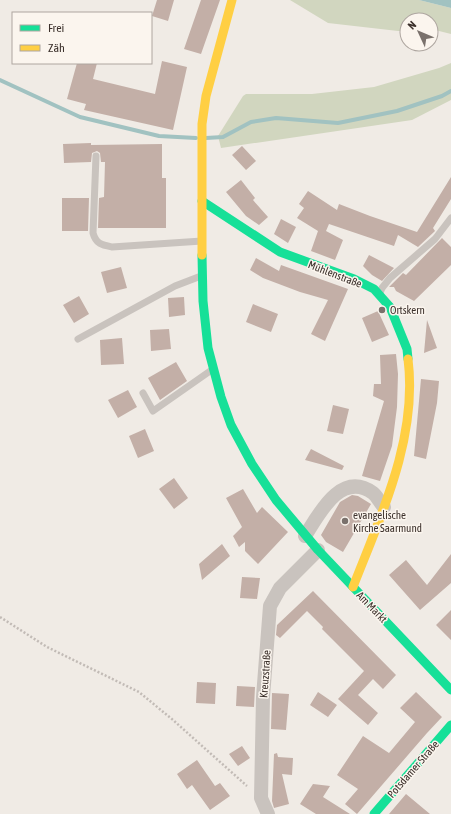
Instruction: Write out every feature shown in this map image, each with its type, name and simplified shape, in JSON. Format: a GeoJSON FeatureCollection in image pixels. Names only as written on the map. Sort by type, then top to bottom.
{"type":"FeatureCollection","features":[{"type":"Feature","properties":{"kind":"main road"},"geometry":{"type":"LineString","coordinates":[[213,369],[205,327],[202,241],[202,124],[206,96],[232,0]]}},
{"type":"Feature","properties":{"kind":"main road","name":"Mühlenstraße"},"geometry":{"type":"LineString","coordinates":[[202,201],[280,252],[354,279],[374,289],[390,307],[407,349],[410,374],[408,408],[403,448],[384,507],[353,587]]}},
{"type":"Feature","properties":{"kind":"main road","name":"Am Markt"},"geometry":{"type":"LineString","coordinates":[[213,369],[231,425],[252,464],[276,500],[305,536],[451,690]]}},
{"type":"Feature","properties":{"kind":"main road","name":"Potsdamer Straße"},"geometry":{"type":"LineString","coordinates":[[374,814],[451,725]]}},
{"type":"Feature","properties":{"kind":"street"},"geometry":{"type":"LineString","coordinates":[[305,536],[328,502],[340,491],[353,486],[364,488],[374,494],[384,507]]}},
{"type":"Feature","properties":{"kind":"street","name":"Kreuzstraße"},"geometry":{"type":"LineString","coordinates":[[268,814],[261,798],[263,697],[270,606],[280,588],[318,550]]}},
{"type":"Feature","properties":{"kind":"lane"},"geometry":{"type":"LineString","coordinates":[[96,156],[93,233],[95,240],[102,245],[112,247],[202,241]]}},
{"type":"Feature","properties":{"kind":"lane"},"geometry":{"type":"LineString","coordinates":[[379,295],[382,288],[390,278],[435,239],[451,218]]}},
{"type":"Feature","properties":{"kind":"lane"},"geometry":{"type":"LineString","coordinates":[[78,338],[175,286],[203,276]]}},
{"type":"Feature","properties":{"kind":"lane"},"geometry":{"type":"LineString","coordinates":[[143,393],[153,411],[213,369]]}},
{"type":"Feature","properties":{"kind":"path"},"geometry":{"type":"LineString","coordinates":[[0,617],[47,647],[138,692],[173,720],[261,798]]}},
{"type":"Feature","properties":{"kind":"green space"},"geometry":{"type":"Polygon","coordinates":[[[290,0],[419,0],[451,8],[451,34],[439,31],[439,12],[399,12],[399,31],[328,23],[290,0]]]}},
{"type":"Feature","properties":{"kind":"green space"},"geometry":{"type":"Polygon","coordinates":[[[451,63],[451,100],[412,120],[221,148],[218,136],[243,96],[246,94],[312,94],[374,87],[439,68],[451,63]]]}},
{"type":"Feature","properties":{"kind":"water"},"geometry":{"type":"Polygon","coordinates":[[[419,0],[451,0],[451,8],[419,0]]]}},
{"type":"Feature","properties":{"kind":"building"},"geometry":{"type":"Polygon","coordinates":[[[157,0],[174,0],[168,21],[152,16],[157,0]]]}},
{"type":"Feature","properties":{"kind":"building"},"geometry":{"type":"Polygon","coordinates":[[[201,0],[220,0],[201,54],[184,49],[201,0]]]}},
{"type":"Feature","properties":{"kind":"building"},"geometry":{"type":"Polygon","coordinates":[[[162,61],[187,67],[173,130],[84,110],[86,104],[67,99],[77,64],[97,64],[93,79],[155,94],[162,61]]]}},
{"type":"Feature","properties":{"kind":"building"},"geometry":{"type":"Polygon","coordinates":[[[91,143],[91,145],[162,144],[162,178],[166,178],[166,228],[98,228],[99,198],[104,197],[105,162],[101,162],[100,153],[97,151],[92,153],[91,162],[64,163],[63,144],[91,143]]]}},
{"type":"Feature","properties":{"kind":"building"},"geometry":{"type":"Polygon","coordinates":[[[242,146],[256,161],[246,170],[232,155],[242,146]]]}},
{"type":"Feature","properties":{"kind":"building"},"geometry":{"type":"Polygon","coordinates":[[[451,177],[451,199],[433,228],[435,231],[418,247],[398,235],[394,246],[329,224],[326,231],[343,240],[335,260],[311,251],[318,231],[297,218],[304,208],[299,204],[308,191],[337,210],[339,204],[417,232],[451,177]]]}},
{"type":"Feature","properties":{"kind":"building"},"geometry":{"type":"Polygon","coordinates":[[[241,180],[255,198],[253,200],[268,217],[259,225],[246,216],[226,192],[241,180]]]}},
{"type":"Feature","properties":{"kind":"building"},"geometry":{"type":"Polygon","coordinates":[[[62,198],[89,198],[88,231],[62,231],[62,198]]]}},
{"type":"Feature","properties":{"kind":"building"},"geometry":{"type":"Polygon","coordinates":[[[281,219],[296,227],[288,243],[274,234],[281,219]]]}},
{"type":"Feature","properties":{"kind":"building"},"geometry":{"type":"Polygon","coordinates":[[[442,238],[451,247],[451,265],[414,301],[396,291],[394,287],[389,287],[403,273],[406,275],[442,238]]]}},
{"type":"Feature","properties":{"kind":"building"},"geometry":{"type":"Polygon","coordinates":[[[369,255],[394,268],[382,281],[372,275],[363,266],[369,255]]]}},
{"type":"Feature","properties":{"kind":"building"},"geometry":{"type":"Polygon","coordinates":[[[256,258],[279,271],[281,265],[348,289],[325,341],[311,334],[328,300],[300,292],[263,278],[250,270],[256,258]]]}},
{"type":"Feature","properties":{"kind":"building"},"geometry":{"type":"Polygon","coordinates":[[[121,267],[127,288],[107,293],[101,272],[121,267]]]}},
{"type":"Feature","properties":{"kind":"building"},"geometry":{"type":"Polygon","coordinates":[[[79,296],[89,314],[74,323],[63,305],[79,296]]]}},
{"type":"Feature","properties":{"kind":"building"},"geometry":{"type":"Polygon","coordinates":[[[184,297],[185,315],[169,317],[168,298],[184,297]]]}},
{"type":"Feature","properties":{"kind":"building"},"geometry":{"type":"Polygon","coordinates":[[[253,304],[278,314],[271,332],[246,322],[253,304]]]}},
{"type":"Feature","properties":{"kind":"building"},"geometry":{"type":"Polygon","coordinates":[[[378,311],[389,335],[372,342],[362,318],[378,311]]]}},
{"type":"Feature","properties":{"kind":"building"},"geometry":{"type":"Polygon","coordinates":[[[427,320],[437,348],[424,353],[427,320]]]}},
{"type":"Feature","properties":{"kind":"building"},"geometry":{"type":"Polygon","coordinates":[[[169,329],[171,349],[151,351],[150,330],[169,329]]]}},
{"type":"Feature","properties":{"kind":"building"},"geometry":{"type":"Polygon","coordinates":[[[122,338],[124,364],[101,365],[100,340],[122,338]]]}},
{"type":"Feature","properties":{"kind":"building"},"geometry":{"type":"Polygon","coordinates":[[[396,354],[398,374],[397,407],[392,446],[380,481],[362,476],[384,401],[373,396],[374,384],[381,384],[380,355],[396,354]]]}},
{"type":"Feature","properties":{"kind":"building"},"geometry":{"type":"Polygon","coordinates":[[[176,362],[187,381],[160,400],[148,378],[176,362]]]}},
{"type":"Feature","properties":{"kind":"building"},"geometry":{"type":"Polygon","coordinates":[[[421,379],[439,381],[437,403],[426,459],[414,456],[421,379]]]}},
{"type":"Feature","properties":{"kind":"building"},"geometry":{"type":"Polygon","coordinates":[[[128,390],[137,407],[118,418],[108,400],[128,390]]]}},
{"type":"Feature","properties":{"kind":"building"},"geometry":{"type":"Polygon","coordinates":[[[333,405],[349,409],[343,434],[327,431],[333,405]]]}},
{"type":"Feature","properties":{"kind":"building"},"geometry":{"type":"Polygon","coordinates":[[[145,429],[154,451],[138,458],[129,436],[145,429]]]}},
{"type":"Feature","properties":{"kind":"building"},"geometry":{"type":"Polygon","coordinates":[[[311,449],[344,466],[342,470],[305,460],[311,449]]]}},
{"type":"Feature","properties":{"kind":"building"},"geometry":{"type":"Polygon","coordinates":[[[174,478],[188,498],[174,509],[159,489],[174,478]]]}},
{"type":"Feature","properties":{"kind":"building"},"geometry":{"type":"Polygon","coordinates":[[[243,489],[257,513],[262,507],[288,532],[258,564],[245,551],[245,542],[239,547],[233,536],[242,527],[226,498],[243,489]]]}},
{"type":"Feature","properties":{"kind":"building","name":"evangelische Kirche Saarmund"},"geometry":{"type":"Polygon","coordinates":[[[352,495],[358,496],[371,504],[343,552],[326,542],[321,535],[340,502],[352,495]]]}},
{"type":"Feature","properties":{"kind":"building"},"geometry":{"type":"Polygon","coordinates":[[[222,544],[230,556],[202,580],[199,564],[222,544]]]}},
{"type":"Feature","properties":{"kind":"building"},"geometry":{"type":"Polygon","coordinates":[[[451,554],[451,583],[420,610],[389,575],[406,560],[427,585],[451,554]]]}},
{"type":"Feature","properties":{"kind":"building"},"geometry":{"type":"Polygon","coordinates":[[[242,577],[260,578],[257,599],[240,598],[242,577]]]}},
{"type":"Feature","properties":{"kind":"building"},"geometry":{"type":"Polygon","coordinates":[[[313,591],[396,675],[383,689],[373,679],[358,695],[378,713],[368,725],[338,699],[364,671],[322,629],[323,627],[307,611],[280,638],[276,635],[277,625],[313,591]]]}},
{"type":"Feature","properties":{"kind":"building"},"geometry":{"type":"Polygon","coordinates":[[[451,610],[451,640],[436,625],[451,610]]]}},
{"type":"Feature","properties":{"kind":"building"},"geometry":{"type":"Polygon","coordinates":[[[197,682],[216,683],[215,704],[196,703],[197,682]]]}},
{"type":"Feature","properties":{"kind":"building"},"geometry":{"type":"Polygon","coordinates":[[[237,686],[255,687],[254,707],[236,706],[237,686]]]}},
{"type":"Feature","properties":{"kind":"building"},"geometry":{"type":"Polygon","coordinates":[[[318,692],[337,705],[328,717],[310,705],[318,692]]]}},
{"type":"Feature","properties":{"kind":"building"},"geometry":{"type":"Polygon","coordinates":[[[416,692],[442,717],[357,814],[345,804],[358,789],[337,775],[363,736],[389,753],[415,722],[400,708],[416,692]]]}},
{"type":"Feature","properties":{"kind":"building"},"geometry":{"type":"Polygon","coordinates":[[[272,693],[289,694],[286,730],[271,729],[272,693]]]}},
{"type":"Feature","properties":{"kind":"building"},"geometry":{"type":"Polygon","coordinates":[[[242,746],[250,758],[238,766],[229,754],[242,746]]]}},
{"type":"Feature","properties":{"kind":"building"},"geometry":{"type":"Polygon","coordinates":[[[277,753],[278,757],[293,758],[292,775],[282,774],[289,804],[274,808],[272,801],[274,754],[277,753]]]}},
{"type":"Feature","properties":{"kind":"building"},"geometry":{"type":"Polygon","coordinates":[[[197,760],[215,786],[220,783],[230,796],[210,810],[192,785],[187,789],[177,774],[197,760]]]}},
{"type":"Feature","properties":{"kind":"building"},"geometry":{"type":"Polygon","coordinates":[[[313,784],[330,786],[323,797],[350,814],[316,814],[300,804],[313,784]]]}},
{"type":"Feature","properties":{"kind":"building"},"geometry":{"type":"Polygon","coordinates":[[[406,794],[430,814],[389,814],[406,794]]]}},
{"type":"Feature","properties":{"kind":"waterway"},"geometry":{"type":"LineString","coordinates":[[0,80],[80,117],[159,136],[196,138]]}},
{"type":"Feature","properties":{"kind":"waterway"},"geometry":{"type":"LineString","coordinates":[[206,138],[223,137],[251,122],[276,118],[338,123],[397,111],[442,96],[451,91]]}},
{"type":"Feature","properties":{"kind":"traffic: fast"},"geometry":{"type":"LineString","coordinates":[[202,201],[280,252],[354,279],[374,289],[390,307],[407,349],[408,359]]}},
{"type":"Feature","properties":{"kind":"traffic: fast"},"geometry":{"type":"LineString","coordinates":[[202,255],[203,301],[208,348],[221,397],[231,425],[252,464],[276,500],[318,550],[451,690]]}},
{"type":"Feature","properties":{"kind":"traffic: fast"},"geometry":{"type":"LineString","coordinates":[[374,814],[451,725]]}},
{"type":"Feature","properties":{"kind":"traffic: slow"},"geometry":{"type":"LineString","coordinates":[[202,255],[202,124],[206,96],[232,0]]}},
{"type":"Feature","properties":{"kind":"traffic: slow"},"geometry":{"type":"LineString","coordinates":[[353,587],[395,476],[402,447],[408,418],[410,389],[408,359]]}},
{"type":"Feature","properties":{"kind":"place","name":"Ortskern"},"geometry":{"type":"Point","coordinates":[382,310]}},
{"type":"Feature","properties":{"kind":"place","name":"evangelische Kirche Saarmund"},"geometry":{"type":"Point","coordinates":[345,521]}}]}
